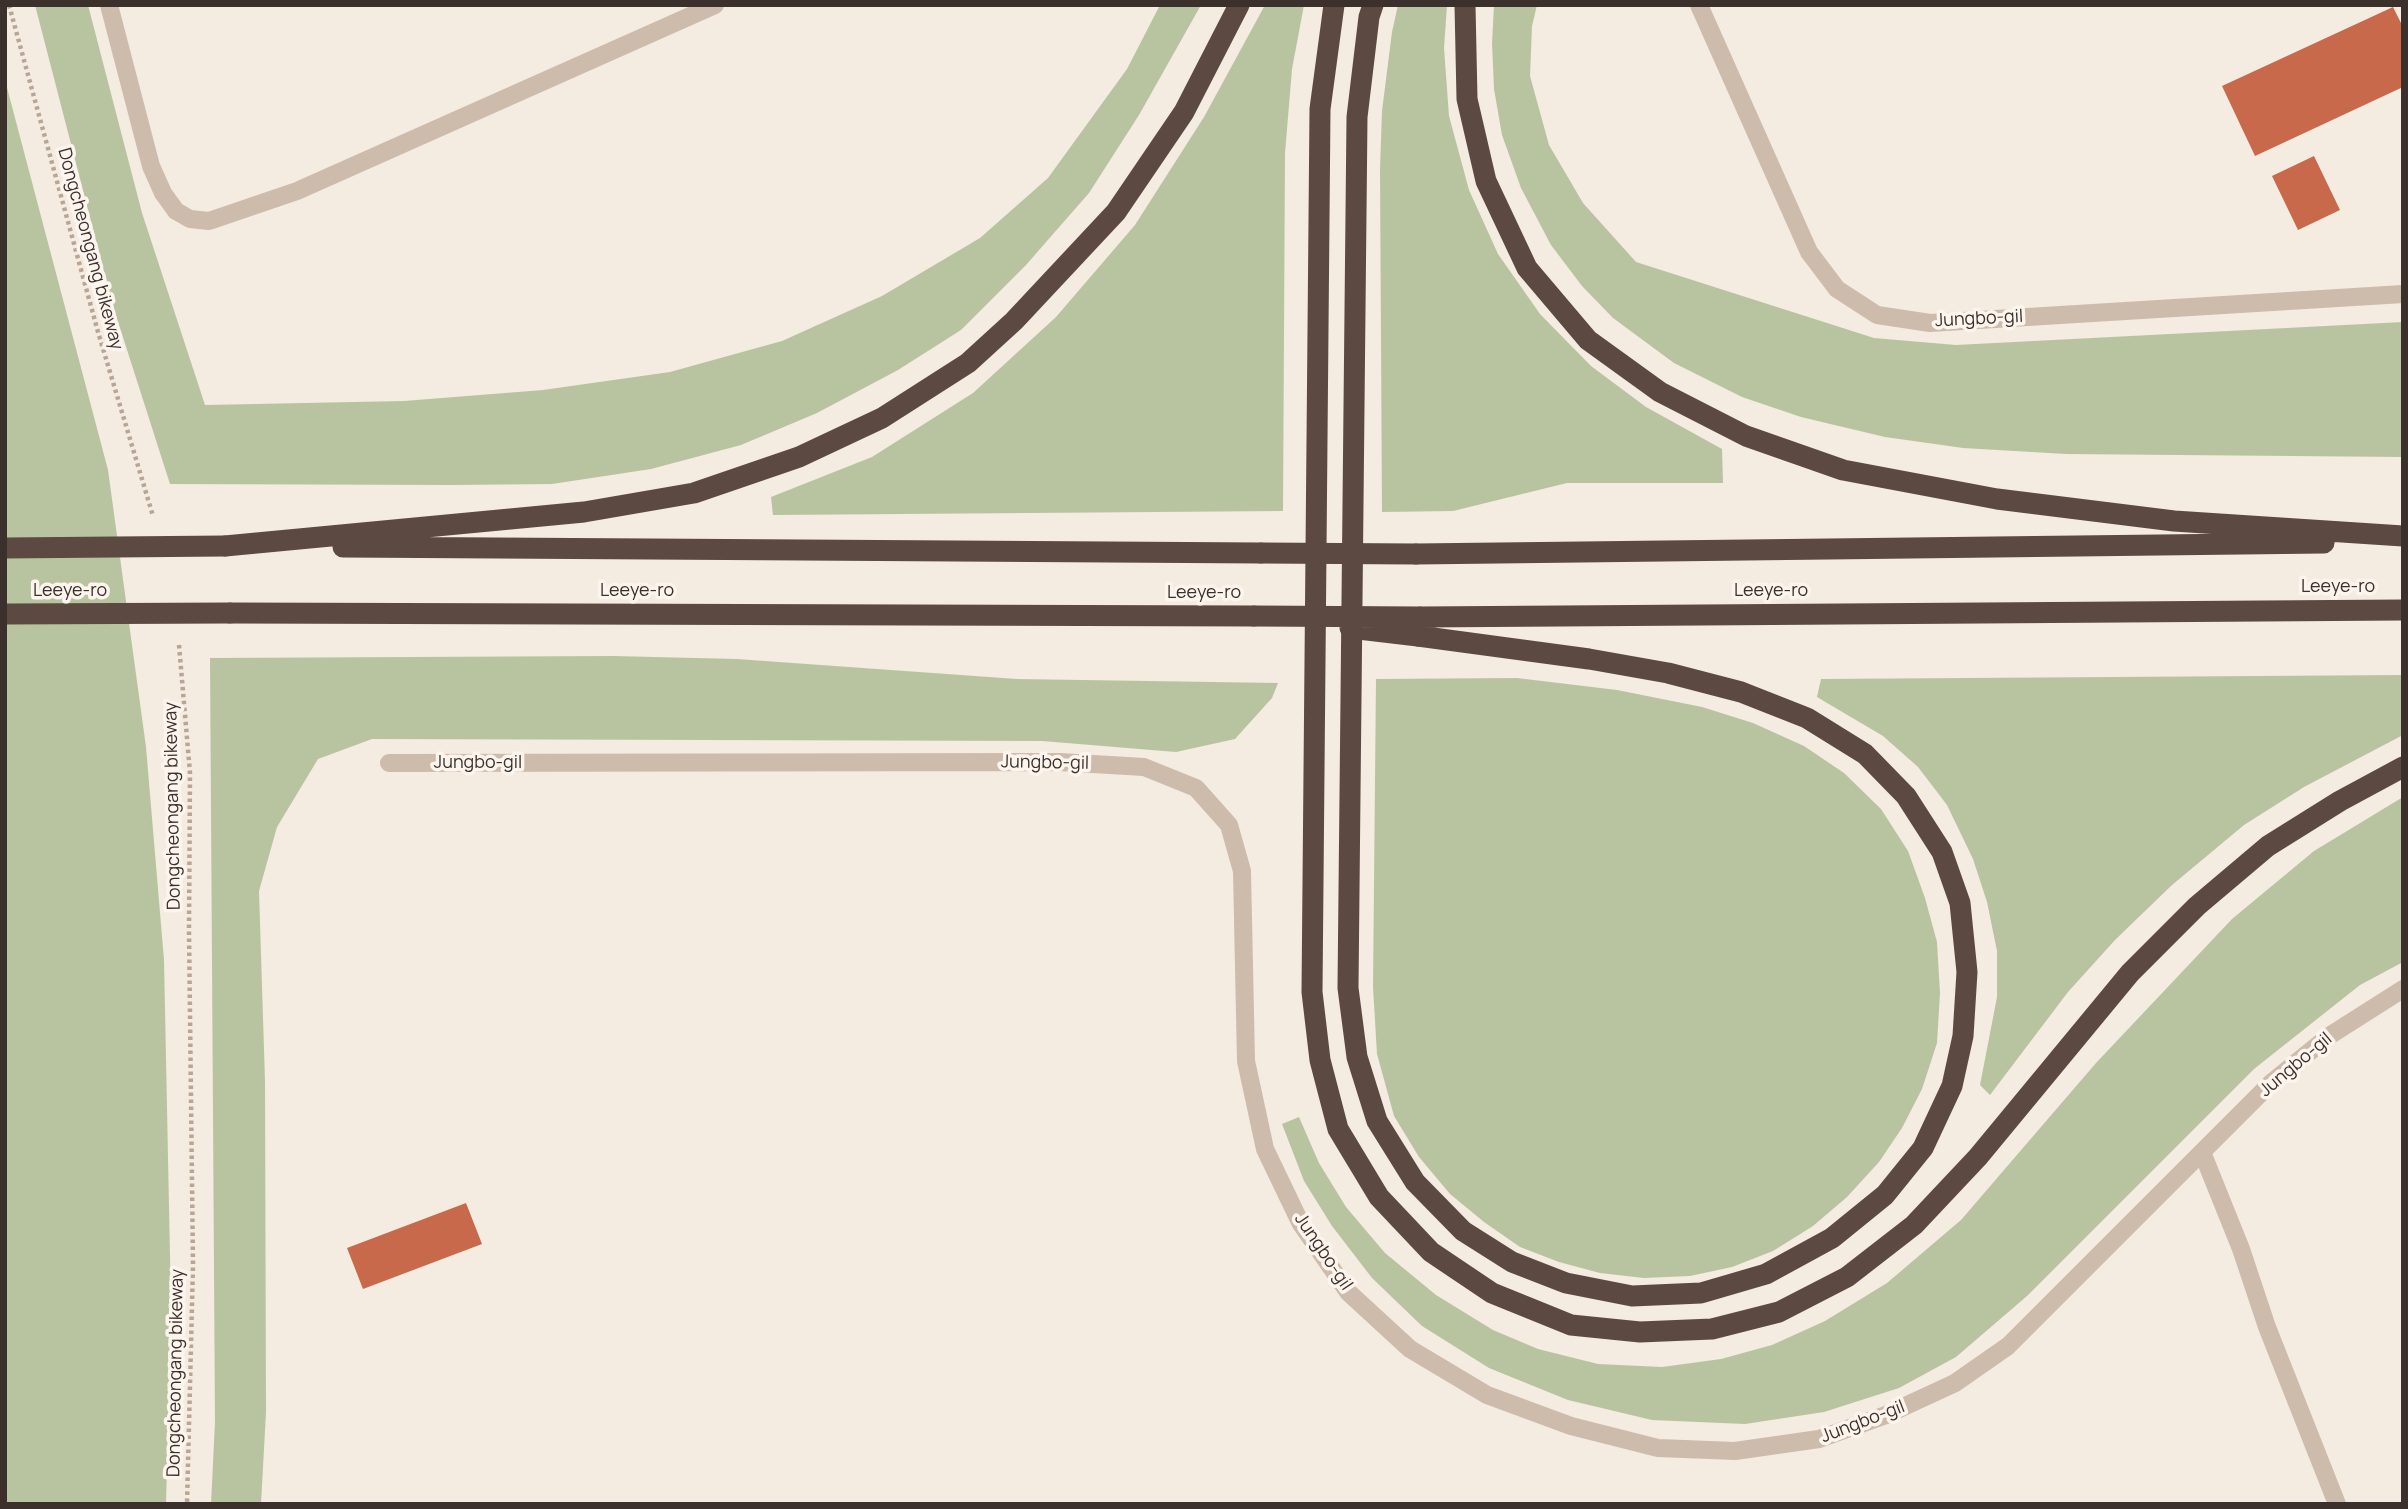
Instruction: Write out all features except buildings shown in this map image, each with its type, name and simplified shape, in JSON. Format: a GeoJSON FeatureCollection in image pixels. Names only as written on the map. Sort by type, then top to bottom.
{"type":"FeatureCollection","features":[{"type":"Feature","properties":{"kind":"highway"},"geometry":{"type":"LineString","coordinates":[[225,546],[584,512],[694,493],[799,457],[882,418],[968,363],[1014,321],[1116,212],[1184,112],[1239,5]]}},
{"type":"Feature","properties":{"kind":"highway"},"geometry":{"type":"LineString","coordinates":[[1334,5],[1320,109],[1312,992],[1320,1060],[1338,1129],[1380,1197],[1431,1252],[1492,1293],[1571,1325],[1640,1332],[1712,1329],[1779,1312],[1847,1277],[1914,1225],[1979,1157],[2130,973],[2197,906],[2268,846],[2340,801],[2403,767]]}},
{"type":"Feature","properties":{"kind":"highway"},"geometry":{"type":"LineString","coordinates":[[1373,5],[1357,117],[1349,988],[1357,1057],[1377,1121],[1415,1182],[1463,1231],[1512,1262],[1566,1283],[1632,1296],[1701,1293],[1766,1273],[1832,1238],[1885,1195],[1923,1148],[1952,1086],[1963,1036],[1967,972],[1960,903],[1942,852],[1906,796],[1865,754],[1807,718],[1741,692],[1668,673],[1419,626]]}},
{"type":"Feature","properties":{"kind":"highway"},"geometry":{"type":"LineString","coordinates":[[1465,5],[1467,99],[1486,181],[1527,268],[1588,340],[1660,392],[1746,436],[1843,470],[1997,499],[2174,521],[2403,536]]}},
{"type":"Feature","properties":{"kind":"highway"},"geometry":{"type":"LineString","coordinates":[[5,548],[225,546],[1416,554],[2403,542]]}},
{"type":"Feature","properties":{"kind":"highway","name":"Leeye-ro"},"geometry":{"type":"LineString","coordinates":[[5,614],[1255,616],[1419,626],[2403,610]]}},
{"type":"Feature","properties":{"kind":"lane"},"geometry":{"type":"LineString","coordinates":[[109,5],[151,166],[163,193],[176,211],[190,219],[209,221],[298,191],[715,5]]}},
{"type":"Feature","properties":{"kind":"lane","name":"Jungbo-gil"},"geometry":{"type":"LineString","coordinates":[[1699,5],[1809,252],[1837,289],[1877,315],[1930,323],[2403,294]]}},
{"type":"Feature","properties":{"kind":"lane","name":"Jungbo-gil"},"geometry":{"type":"LineString","coordinates":[[388,763],[1059,762],[1144,767],[1196,788],[1229,825],[1242,871],[1246,1061],[1265,1149],[1301,1224],[1348,1292],[1410,1349],[1487,1395],[1571,1426],[1658,1448],[1735,1451],[1819,1439],[1886,1415],[1955,1383],[2008,1346],[2272,1083],[2329,1036],[2403,989]]}},
{"type":"Feature","properties":{"kind":"lane"},"geometry":{"type":"LineString","coordinates":[[2202,1152],[2337,1504]]}},
{"type":"Feature","properties":{"kind":"path","name":"Dongcheongang bikeway"},"geometry":{"type":"LineString","coordinates":[[9,5],[97,332],[154,519]]}},
{"type":"Feature","properties":{"kind":"path","name":"Dongcheongang bikeway"},"geometry":{"type":"LineString","coordinates":[[177,634],[182,662],[190,773],[193,1265],[187,1504]]}},
{"type":"Feature","properties":{"kind":"green space"},"geometry":{"type":"Polygon","coordinates":[[[35,5],[88,5],[142,213],[205,405],[404,401],[543,390],[670,372],[782,341],[882,296],[980,238],[1048,178],[1127,69],[1160,5],[1201,5],[1139,115],[1089,193],[1026,265],[961,330],[898,370],[817,413],[741,445],[651,469],[552,484],[451,485],[170,484],[113,306],[35,5]]]}},
{"type":"Feature","properties":{"kind":"green space"},"geometry":{"type":"Polygon","coordinates":[[[1265,5],[1304,5],[1292,69],[1285,153],[1283,511],[773,515],[771,497],[872,457],[973,393],[1056,317],[1135,225],[1204,117],[1265,5]]]}},
{"type":"Feature","properties":{"kind":"green space"},"geometry":{"type":"Polygon","coordinates":[[[1398,5],[1447,5],[1444,48],[1449,116],[1469,190],[1498,254],[1540,314],[1591,366],[1646,407],[1722,449],[1723,483],[1567,483],[1453,511],[1382,512],[1380,169],[1382,111],[1398,5]]]}},
{"type":"Feature","properties":{"kind":"green space"},"geometry":{"type":"Polygon","coordinates":[[[1494,5],[1537,5],[1532,26],[1530,76],[1549,145],[1583,203],[1636,262],[1874,338],[1956,345],[2403,322],[2403,457],[2066,454],[1963,448],[1885,437],[1801,417],[1742,397],[1674,363],[1613,318],[1582,286],[1551,245],[1521,188],[1502,135],[1494,89],[1494,5]]]}},
{"type":"Feature","properties":{"kind":"green space"},"geometry":{"type":"Polygon","coordinates":[[[5,80],[108,470],[146,747],[164,960],[171,1305],[166,1504],[5,1504],[5,80]]]}},
{"type":"Feature","properties":{"kind":"green space"},"geometry":{"type":"Polygon","coordinates":[[[613,656],[737,659],[1017,679],[1278,683],[1272,698],[1235,739],[1176,752],[1042,741],[372,739],[318,759],[277,827],[259,891],[265,1081],[266,1412],[261,1504],[211,1504],[215,1422],[210,658],[613,656]]]}},
{"type":"Feature","properties":{"kind":"green space"},"geometry":{"type":"Polygon","coordinates":[[[2403,675],[2403,735],[2304,787],[2244,825],[2172,885],[2115,940],[2068,992],[1990,1095],[1980,1085],[1997,997],[1997,951],[1987,902],[1973,859],[1947,805],[1918,767],[1883,736],[1817,697],[1821,679],[2403,675]]]}},
{"type":"Feature","properties":{"kind":"green space"},"geometry":{"type":"Polygon","coordinates":[[[1517,678],[1617,690],[1702,707],[1753,723],[1804,746],[1844,773],[1881,809],[1908,851],[1937,942],[1940,993],[1937,1043],[1922,1089],[1902,1128],[1879,1162],[1847,1197],[1813,1226],[1773,1251],[1732,1267],[1690,1276],[1644,1278],[1600,1273],[1559,1262],[1520,1247],[1450,1194],[1419,1157],[1394,1116],[1377,1054],[1373,987],[1376,679],[1517,678]]]}},
{"type":"Feature","properties":{"kind":"green space"},"geometry":{"type":"Polygon","coordinates":[[[2403,797],[2403,962],[2360,985],[2254,1069],[2027,1296],[1956,1357],[1899,1388],[1824,1412],[1745,1424],[1652,1420],[1568,1400],[1489,1368],[1422,1326],[1372,1278],[1332,1226],[1304,1181],[1282,1124],[1299,1117],[1319,1163],[1346,1207],[1385,1253],[1436,1295],[1493,1330],[1538,1349],[1598,1364],[1662,1367],[1721,1359],[1772,1345],[1825,1321],[1887,1283],[1961,1220],[2096,1063],[2232,919],[2314,851],[2403,797]]]}}]}
